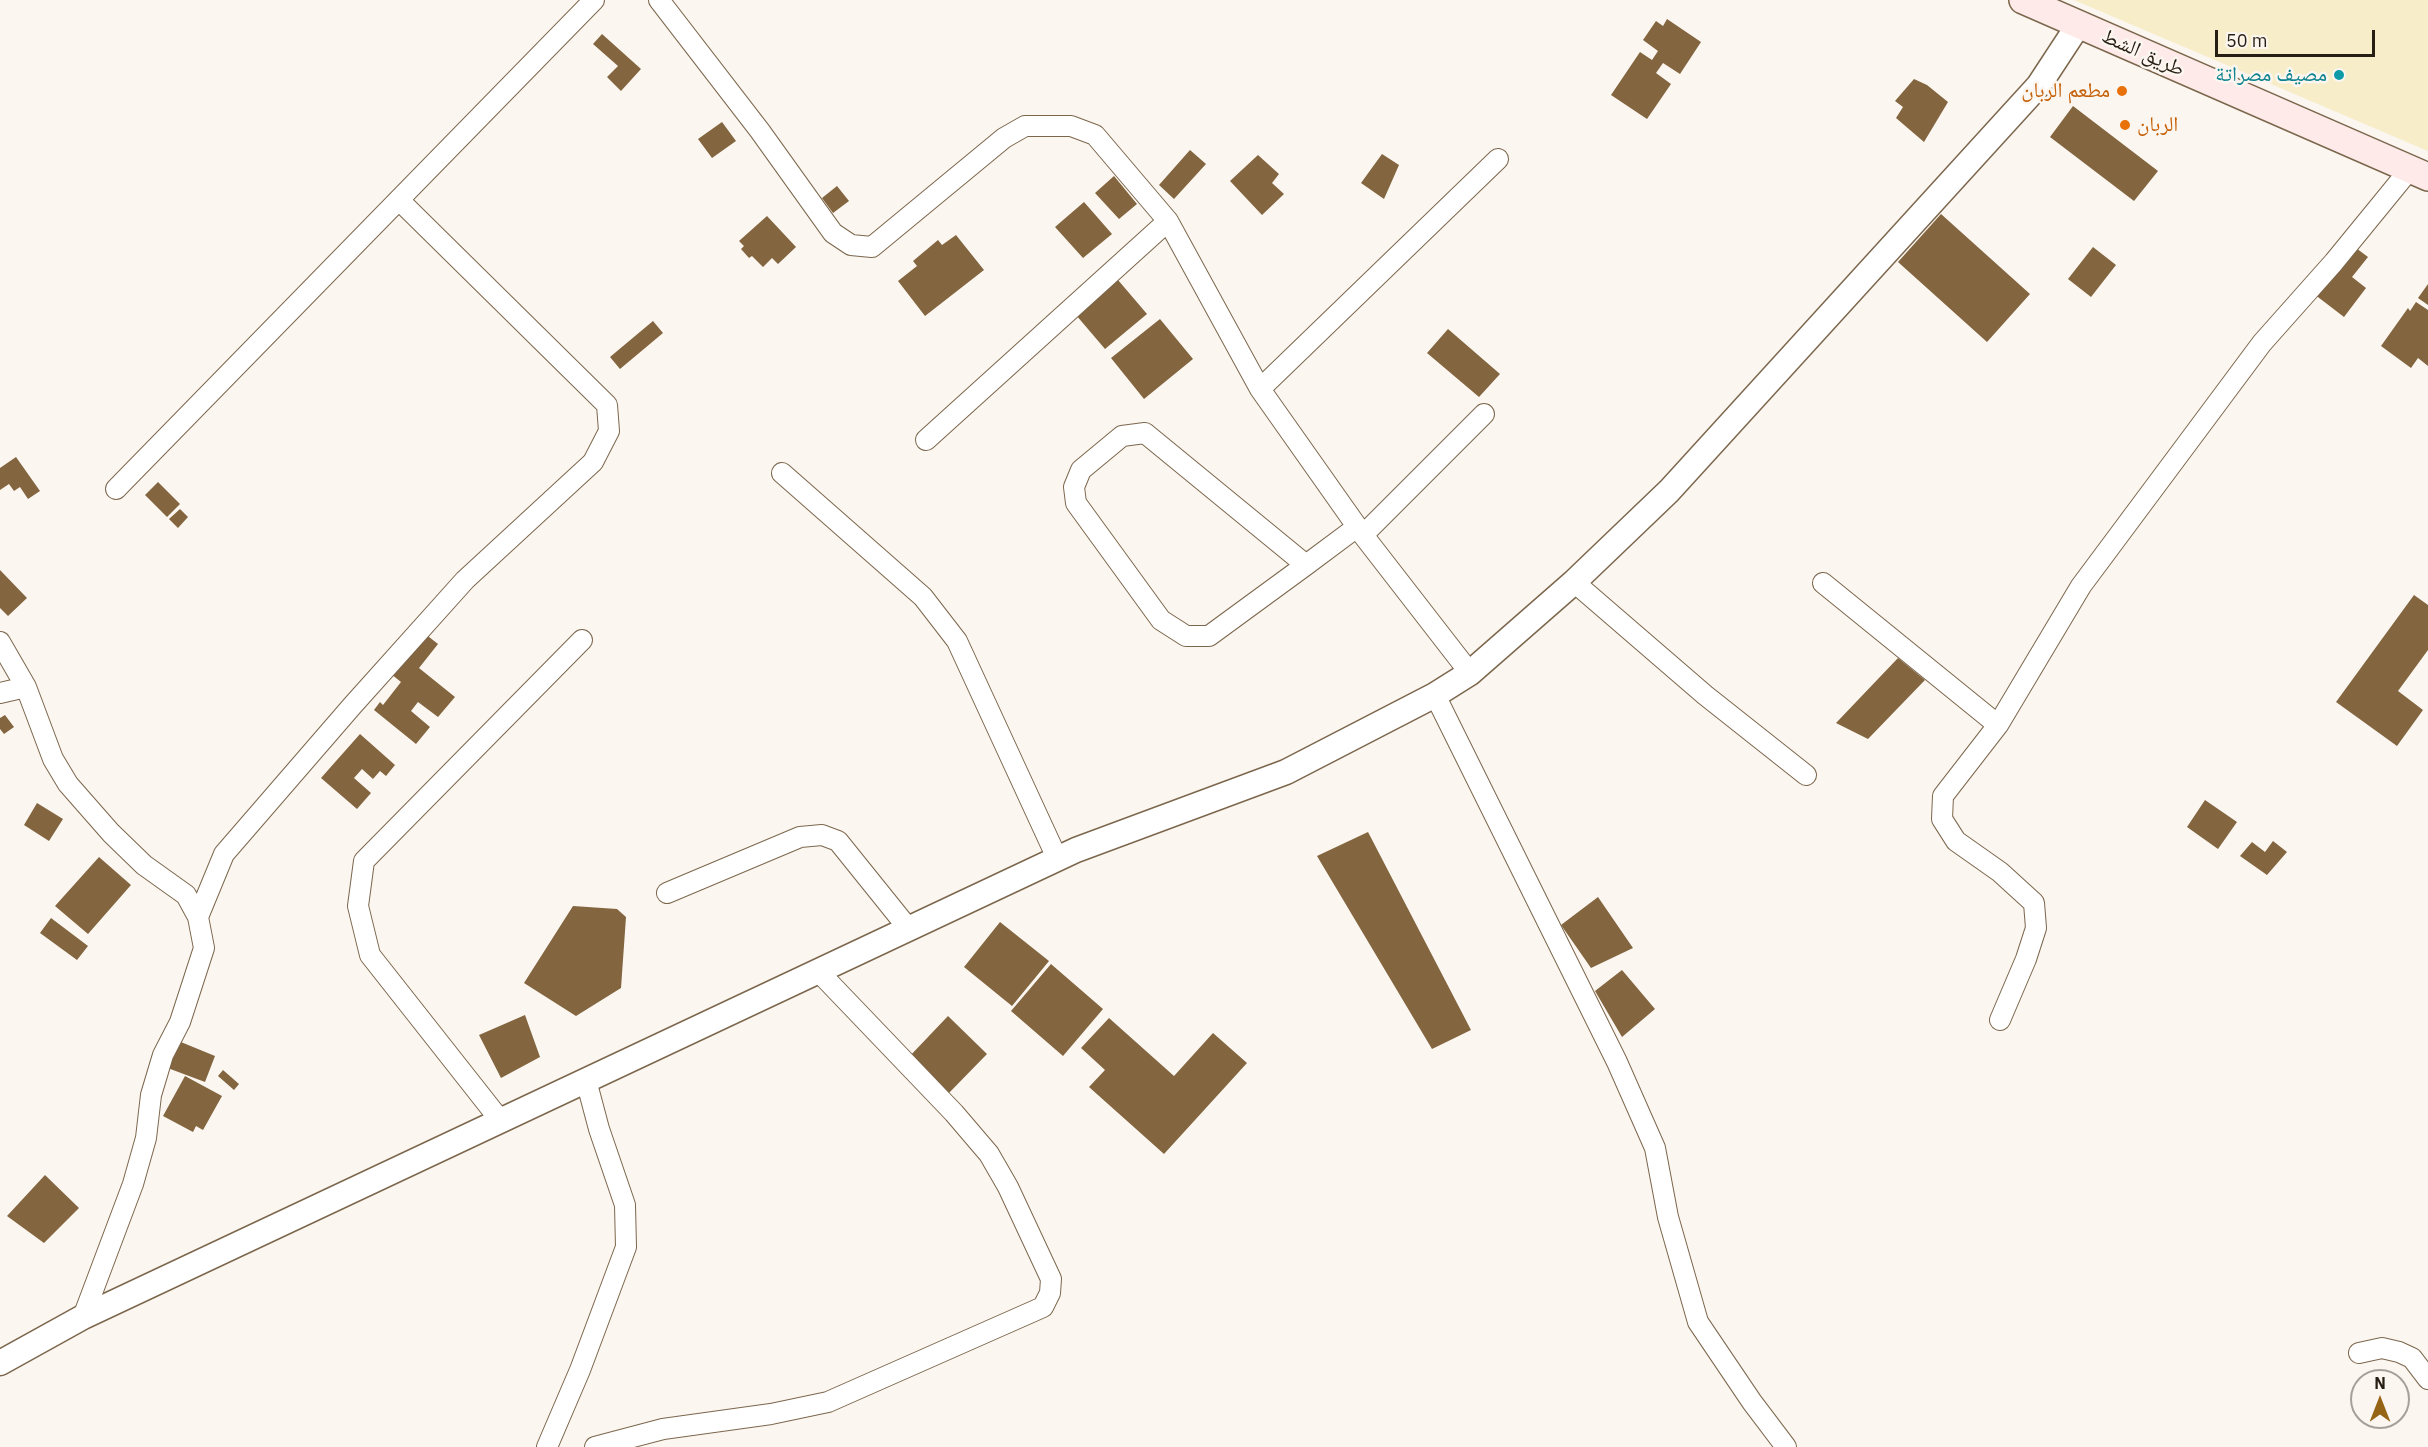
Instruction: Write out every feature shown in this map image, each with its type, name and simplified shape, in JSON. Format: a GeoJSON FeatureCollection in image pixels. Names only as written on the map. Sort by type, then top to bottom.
{"type":"FeatureCollection","features":[{"type":"Feature","properties":{"kind":"main road","name":"طريق الشط"},"geometry":{"type":"LineString","coordinates":[[2023,0],[2419,173]]}},
{"type":"Feature","properties":{"kind":"street"},"geometry":{"type":"LineString","coordinates":[[116,489],[594,0]]}},
{"type":"Feature","properties":{"kind":"street"},"geometry":{"type":"LineString","coordinates":[[660,0],[760,131],[833,232],[851,245],[872,247],[1004,138],[1025,126],[1071,126],[1095,135],[1168,221],[1260,389],[1360,531],[1470,673]]}},
{"type":"Feature","properties":{"kind":"street"},"geometry":{"type":"LineString","coordinates":[[0,1364],[83,1317],[1057,858],[1286,772],[1435,695],[1470,673],[1574,582],[1669,491],[2039,85],[2079,24]]}},
{"type":"Feature","properties":{"kind":"street"},"geometry":{"type":"LineString","coordinates":[[1260,389],[1498,159]]}},
{"type":"Feature","properties":{"kind":"street"},"geometry":{"type":"LineString","coordinates":[[2000,1020],[2026,959],[2036,928],[2034,903],[2000,872],[1956,841],[1942,819],[1943,796],[1998,725],[2081,586],[2262,343],[2334,262],[2419,173]]}},
{"type":"Feature","properties":{"kind":"street"},"geometry":{"type":"LineString","coordinates":[[198,917],[224,854],[465,580],[593,462],[609,431],[607,405],[399,200]]}},
{"type":"Feature","properties":{"kind":"street"},"geometry":{"type":"LineString","coordinates":[[926,440],[1168,221]]}},
{"type":"Feature","properties":{"kind":"street"},"geometry":{"type":"LineString","coordinates":[[1306,565],[1145,433],[1122,436],[1081,470],[1074,486],[1076,503],[1161,620],[1186,636],[1209,636],[1306,565],[1360,531],[1484,414]]}},
{"type":"Feature","properties":{"kind":"street"},"geometry":{"type":"LineString","coordinates":[[782,473],[923,597],[957,641],[1057,858]]}},
{"type":"Feature","properties":{"kind":"street"},"geometry":{"type":"LineString","coordinates":[[1574,582],[1705,695],[1806,775]]}},
{"type":"Feature","properties":{"kind":"street"},"geometry":{"type":"LineString","coordinates":[[1823,584],[1998,725]]}},
{"type":"Feature","properties":{"kind":"street"},"geometry":{"type":"LineString","coordinates":[[500,1120],[370,955],[358,906],[363,861],[582,640]]}},
{"type":"Feature","properties":{"kind":"street"},"geometry":{"type":"LineString","coordinates":[[0,642],[26,687],[52,759],[68,784],[144,866],[186,895],[198,917],[204,948],[180,1022],[163,1055],[151,1095],[146,1138],[133,1184],[83,1317]]}},
{"type":"Feature","properties":{"kind":"street"},"geometry":{"type":"LineString","coordinates":[[0,693],[26,687]]}},
{"type":"Feature","properties":{"kind":"street"},"geometry":{"type":"LineString","coordinates":[[1435,695],[1617,1062],[1655,1148],[1668,1217],[1698,1322],[1752,1402],[1786,1447]]}},
{"type":"Feature","properties":{"kind":"street"},"geometry":{"type":"LineString","coordinates":[[667,893],[800,837],[822,835],[838,841],[908,928]]}},
{"type":"Feature","properties":{"kind":"street"},"geometry":{"type":"LineString","coordinates":[[595,1447],[663,1429],[771,1414],[828,1402],[1043,1307],[1050,1293],[1051,1279],[1008,1187],[988,1154],[954,1113],[818,971]]}},
{"type":"Feature","properties":{"kind":"street"},"geometry":{"type":"LineString","coordinates":[[547,1447],[580,1370],[626,1247],[625,1205],[599,1129],[586,1080]]}},
{"type":"Feature","properties":{"kind":"street"},"geometry":{"type":"LineString","coordinates":[[2359,1353],[2382,1348],[2399,1352],[2412,1358],[2428,1379]]}},
{"type":"Feature","properties":{"kind":"sand","name":"مصيف مصراتة"},"geometry":{"type":"Polygon","coordinates":[[[2074,0],[2428,0],[2428,151],[2074,0]]]}},
{"type":"Feature","properties":{"kind":"building"},"geometry":{"type":"Polygon","coordinates":[[[1667,19],[1701,42],[1680,74],[1663,63],[1656,73],[1671,84],[1647,119],[1611,95],[1640,52],[1652,60],[1658,51],[1643,40],[1656,21],[1663,26],[1667,19]]]}},
{"type":"Feature","properties":{"kind":"building"},"geometry":{"type":"Polygon","coordinates":[[[602,34],[641,69],[621,91],[607,77],[618,66],[593,44],[602,34]]]}},
{"type":"Feature","properties":{"kind":"building"},"geometry":{"type":"Polygon","coordinates":[[[1914,79],[1927,85],[1948,102],[1924,142],[1896,118],[1903,107],[1895,101],[1914,79]]]}},
{"type":"Feature","properties":{"kind":"building"},"geometry":{"type":"Polygon","coordinates":[[[2073,106],[2158,171],[2134,201],[2050,137],[2073,106]]]}},
{"type":"Feature","properties":{"kind":"building"},"geometry":{"type":"Polygon","coordinates":[[[722,122],[736,141],[712,158],[698,139],[722,122]]]}},
{"type":"Feature","properties":{"kind":"building"},"geometry":{"type":"Polygon","coordinates":[[[1190,150],[1206,164],[1174,199],[1159,185],[1190,150]]]}},
{"type":"Feature","properties":{"kind":"building"},"geometry":{"type":"Polygon","coordinates":[[[1382,154],[1399,165],[1384,199],[1361,183],[1382,154]]]}},
{"type":"Feature","properties":{"kind":"building"},"geometry":{"type":"Polygon","coordinates":[[[1258,155],[1279,174],[1272,183],[1284,194],[1262,215],[1230,181],[1258,155]]]}},
{"type":"Feature","properties":{"kind":"building"},"geometry":{"type":"Polygon","coordinates":[[[1114,176],[1137,204],[1119,219],[1095,193],[1114,176]]]}},
{"type":"Feature","properties":{"kind":"building"},"geometry":{"type":"Polygon","coordinates":[[[837,186],[849,201],[833,213],[822,198],[837,186]]]}},
{"type":"Feature","properties":{"kind":"building"},"geometry":{"type":"Polygon","coordinates":[[[1084,202],[1112,234],[1083,258],[1055,227],[1084,202]]]}},
{"type":"Feature","properties":{"kind":"building"},"geometry":{"type":"Polygon","coordinates":[[[1941,214],[2030,294],[1987,342],[1898,262],[1941,214]]]}},
{"type":"Feature","properties":{"kind":"building"},"geometry":{"type":"Polygon","coordinates":[[[767,216],[796,247],[778,264],[772,258],[763,267],[752,256],[749,258],[741,249],[744,246],[739,241],[767,216]]]}},
{"type":"Feature","properties":{"kind":"building"},"geometry":{"type":"Polygon","coordinates":[[[956,235],[984,270],[925,316],[898,281],[917,266],[913,261],[938,240],[942,245],[956,235]]]}},
{"type":"Feature","properties":{"kind":"building"},"geometry":{"type":"Polygon","coordinates":[[[2352,245],[2368,257],[2352,277],[2366,288],[2344,317],[2314,294],[2352,245]]]}},
{"type":"Feature","properties":{"kind":"building"},"geometry":{"type":"Polygon","coordinates":[[[2093,247],[2116,265],[2091,297],[2068,279],[2093,247]]]}},
{"type":"Feature","properties":{"kind":"building"},"geometry":{"type":"Polygon","coordinates":[[[1118,280],[1147,314],[1105,349],[1076,315],[1118,280]]]}},
{"type":"Feature","properties":{"kind":"building"},"geometry":{"type":"Polygon","coordinates":[[[2428,284],[2428,305],[2418,298],[2428,284]]]}},
{"type":"Feature","properties":{"kind":"building"},"geometry":{"type":"Polygon","coordinates":[[[2416,302],[2428,310],[2428,366],[2418,358],[2411,368],[2381,346],[2408,308],[2410,311],[2416,302]]]}},
{"type":"Feature","properties":{"kind":"building"},"geometry":{"type":"Polygon","coordinates":[[[1160,319],[1193,359],[1144,399],[1111,358],[1160,319]]]}},
{"type":"Feature","properties":{"kind":"building"},"geometry":{"type":"Polygon","coordinates":[[[653,321],[663,333],[620,369],[610,357],[653,321]]]}},
{"type":"Feature","properties":{"kind":"building"},"geometry":{"type":"Polygon","coordinates":[[[1448,329],[1500,374],[1479,397],[1427,353],[1448,329]]]}},
{"type":"Feature","properties":{"kind":"building"},"geometry":{"type":"Polygon","coordinates":[[[16,457],[40,491],[28,499],[20,487],[14,491],[9,484],[0,490],[0,468],[16,457]]]}},
{"type":"Feature","properties":{"kind":"building"},"geometry":{"type":"Polygon","coordinates":[[[158,482],[180,504],[167,517],[145,495],[158,482]]]}},
{"type":"Feature","properties":{"kind":"building"},"geometry":{"type":"Polygon","coordinates":[[[180,509],[188,517],[178,528],[169,519],[180,509]]]}},
{"type":"Feature","properties":{"kind":"building"},"geometry":{"type":"Polygon","coordinates":[[[0,570],[27,598],[8,616],[0,608],[0,570]]]}},
{"type":"Feature","properties":{"kind":"building"},"geometry":{"type":"Polygon","coordinates":[[[2414,595],[2428,605],[2428,650],[2398,691],[2423,710],[2397,746],[2336,702],[2414,595]]]}},
{"type":"Feature","properties":{"kind":"building"},"geometry":{"type":"Polygon","coordinates":[[[424,633],[438,644],[419,668],[455,697],[438,717],[418,702],[411,711],[430,727],[416,744],[374,710],[380,702],[383,705],[401,682],[391,674],[424,633]]]}},
{"type":"Feature","properties":{"kind":"building"},"geometry":{"type":"Polygon","coordinates":[[[1898,658],[1925,680],[1868,739],[1836,723],[1898,658]]]}},
{"type":"Feature","properties":{"kind":"building"},"geometry":{"type":"Polygon","coordinates":[[[5,715],[14,727],[4,734],[0,729],[0,718],[5,715]]]}},
{"type":"Feature","properties":{"kind":"building"},"geometry":{"type":"Polygon","coordinates":[[[360,734],[395,765],[386,776],[380,771],[373,779],[362,769],[354,778],[371,793],[357,809],[321,778],[360,734]]]}},
{"type":"Feature","properties":{"kind":"building"},"geometry":{"type":"Polygon","coordinates":[[[2205,800],[2237,822],[2218,849],[2187,827],[2205,800]]]}},
{"type":"Feature","properties":{"kind":"building"},"geometry":{"type":"Polygon","coordinates":[[[37,803],[63,819],[49,841],[24,825],[37,803]]]}},
{"type":"Feature","properties":{"kind":"building"},"geometry":{"type":"Polygon","coordinates":[[[1368,832],[1471,1030],[1432,1049],[1317,856],[1368,832]]]}},
{"type":"Feature","properties":{"kind":"building"},"geometry":{"type":"Polygon","coordinates":[[[2273,841],[2287,852],[2267,875],[2240,856],[2252,842],[2265,852],[2273,841]]]}},
{"type":"Feature","properties":{"kind":"building"},"geometry":{"type":"Polygon","coordinates":[[[99,857],[131,885],[88,934],[55,906],[99,857]]]}},
{"type":"Feature","properties":{"kind":"building"},"geometry":{"type":"Polygon","coordinates":[[[1598,897],[1633,948],[1591,968],[1561,925],[1598,897]]]}},
{"type":"Feature","properties":{"kind":"building"},"geometry":{"type":"Polygon","coordinates":[[[573,906],[617,909],[626,917],[621,988],[576,1016],[524,983],[573,906]]]}},
{"type":"Feature","properties":{"kind":"building"},"geometry":{"type":"Polygon","coordinates":[[[51,918],[88,946],[77,960],[40,933],[51,918]]]}},
{"type":"Feature","properties":{"kind":"building"},"geometry":{"type":"Polygon","coordinates":[[[1000,922],[1049,961],[1012,1006],[964,967],[1000,922]]]}},
{"type":"Feature","properties":{"kind":"building"},"geometry":{"type":"Polygon","coordinates":[[[1051,964],[1103,1009],[1063,1056],[1011,1011],[1051,964]]]}},
{"type":"Feature","properties":{"kind":"building"},"geometry":{"type":"Polygon","coordinates":[[[1622,970],[1655,1009],[1622,1037],[1595,991],[1622,970]]]}},
{"type":"Feature","properties":{"kind":"building"},"geometry":{"type":"Polygon","coordinates":[[[525,1015],[540,1057],[501,1078],[479,1035],[525,1015]]]}},
{"type":"Feature","properties":{"kind":"building"},"geometry":{"type":"Polygon","coordinates":[[[948,1016],[987,1054],[947,1095],[908,1058],[948,1016]]]}},
{"type":"Feature","properties":{"kind":"building"},"geometry":{"type":"Polygon","coordinates":[[[1109,1018],[1174,1076],[1213,1033],[1247,1063],[1164,1154],[1089,1087],[1105,1070],[1081,1048],[1109,1018]]]}},
{"type":"Feature","properties":{"kind":"building"},"geometry":{"type":"Polygon","coordinates":[[[176,1040],[215,1056],[205,1082],[165,1067],[176,1040]]]}},
{"type":"Feature","properties":{"kind":"building"},"geometry":{"type":"Polygon","coordinates":[[[223,1070],[239,1084],[234,1090],[218,1076],[223,1070]]]}},
{"type":"Feature","properties":{"kind":"building"},"geometry":{"type":"Polygon","coordinates":[[[185,1076],[222,1096],[203,1130],[196,1126],[193,1132],[163,1116],[185,1076]]]}},
{"type":"Feature","properties":{"kind":"building"},"geometry":{"type":"Polygon","coordinates":[[[45,1175],[79,1208],[44,1243],[7,1216],[45,1175]]]}},
{"type":"Feature","properties":{"kind":"place","name":"مصيف مصراتة"},"geometry":{"type":"Point","coordinates":[2339,75]}},
{"type":"Feature","properties":{"kind":"place","name":"مطعم الربان"},"geometry":{"type":"Point","coordinates":[2122,91]}},
{"type":"Feature","properties":{"kind":"place","name":"الربان"},"geometry":{"type":"Point","coordinates":[2125,125]}}]}
